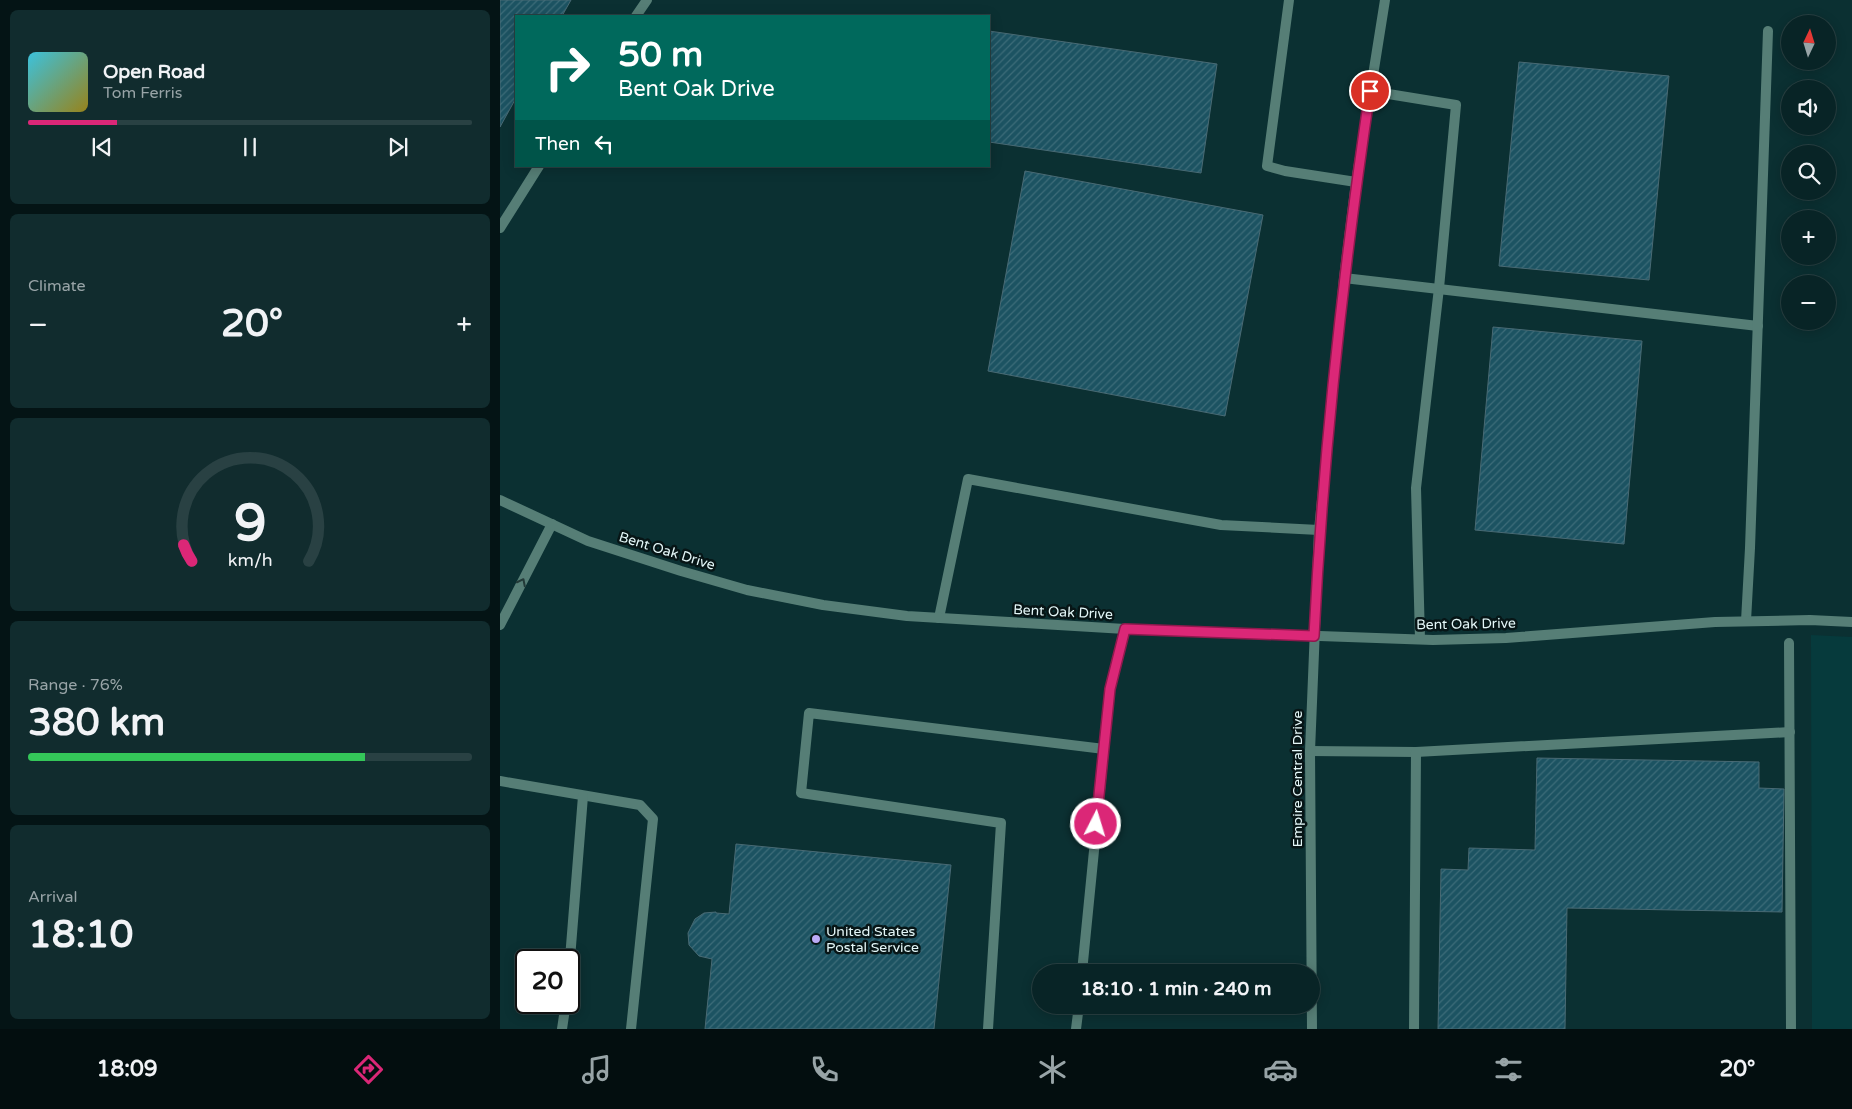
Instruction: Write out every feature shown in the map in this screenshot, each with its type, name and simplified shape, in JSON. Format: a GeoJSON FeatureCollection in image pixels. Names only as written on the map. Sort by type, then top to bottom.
{"type":"FeatureCollection","features":[{"type":"Feature","properties":{"kind":"street"},"geometry":{"type":"LineString","coordinates":[[637,15],[647,0]]}},
{"type":"Feature","properties":{"kind":"street"},"geometry":{"type":"LineString","coordinates":[[1289,0],[1267,166],[1285,171],[1356,182]]}},
{"type":"Feature","properties":{"kind":"street","name":"Empire Central Drive"},"geometry":{"type":"LineString","coordinates":[[1312,1029],[1310,751],[1319,530],[1344,278],[1356,182],[1385,0]]}},
{"type":"Feature","properties":{"kind":"street"},"geometry":{"type":"LineString","coordinates":[[1746,621],[1768,31]]}},
{"type":"Feature","properties":{"kind":"street"},"geometry":{"type":"LineString","coordinates":[[1370,91],[1456,105],[1439,288],[1416,488],[1420,639]]}},
{"type":"Feature","properties":{"kind":"street"},"geometry":{"type":"LineString","coordinates":[[500,228],[538,167]]}},
{"type":"Feature","properties":{"kind":"street"},"geometry":{"type":"LineString","coordinates":[[1344,278],[1758,326]]}},
{"type":"Feature","properties":{"kind":"street"},"geometry":{"type":"LineString","coordinates":[[939,618],[968,479],[1221,525],[1319,530]]}},
{"type":"Feature","properties":{"kind":"street","name":"Bent Oak Drive"},"geometry":{"type":"LineString","coordinates":[[500,500],[588,540],[681,571],[747,590],[823,605],[939,618],[1125,629],[1420,639],[1506,638],[1715,622],[1810,620],[1852,622]]}},
{"type":"Feature","properties":{"kind":"street"},"geometry":{"type":"LineString","coordinates":[[500,625],[552,524]]}},
{"type":"Feature","properties":{"kind":"street"},"geometry":{"type":"LineString","coordinates":[[1083,964],[1110,689],[1125,629]]}},
{"type":"Feature","properties":{"kind":"street"},"geometry":{"type":"LineString","coordinates":[[1789,644],[1791,1029]]}},
{"type":"Feature","properties":{"kind":"street"},"geometry":{"type":"LineString","coordinates":[[988,1029],[1001,824],[801,793],[809,713],[1104,749]]}},
{"type":"Feature","properties":{"kind":"street"},"geometry":{"type":"LineString","coordinates":[[1310,751],[1416,752],[1790,732]]}},
{"type":"Feature","properties":{"kind":"street"},"geometry":{"type":"LineString","coordinates":[[1414,1029],[1416,752]]}},
{"type":"Feature","properties":{"kind":"street"},"geometry":{"type":"LineString","coordinates":[[500,781],[640,805],[653,819],[631,1029]]}},
{"type":"Feature","properties":{"kind":"street"},"geometry":{"type":"LineString","coordinates":[[571,949],[584,796]]}},
{"type":"Feature","properties":{"kind":"street"},"geometry":{"type":"LineString","coordinates":[[562,1029],[564,1014]]}},
{"type":"Feature","properties":{"kind":"street"},"geometry":{"type":"LineString","coordinates":[[1076,1029],[1078,1014]]}},
{"type":"Feature","properties":{"kind":"shaded area"},"geometry":{"type":"Polygon","coordinates":[[[1811,635],[1852,637],[1852,1029],[1812,1029],[1811,635]]]}},
{"type":"Feature","properties":{"kind":"building"},"geometry":{"type":"Polygon","coordinates":[[[500,0],[571,0],[563,15],[515,15],[515,100],[500,127],[500,0]]]}},
{"type":"Feature","properties":{"kind":"building"},"geometry":{"type":"Polygon","coordinates":[[[990,31],[1217,64],[1201,173],[990,142],[990,31]]]}},
{"type":"Feature","properties":{"kind":"building"},"geometry":{"type":"Polygon","coordinates":[[[1519,62],[1669,76],[1649,280],[1499,266],[1519,62]]]}},
{"type":"Feature","properties":{"kind":"building"},"geometry":{"type":"Polygon","coordinates":[[[1025,171],[1263,215],[1225,416],[988,371],[1025,171]]]}},
{"type":"Feature","properties":{"kind":"building"},"geometry":{"type":"Polygon","coordinates":[[[1493,327],[1642,341],[1624,544],[1475,530],[1493,327]]]}},
{"type":"Feature","properties":{"kind":"building"},"geometry":{"type":"Polygon","coordinates":[[[1537,758],[1759,762],[1759,788],[1784,789],[1782,912],[1567,908],[1565,1029],[1438,1029],[1441,869],[1468,870],[1469,848],[1535,850],[1537,758]]]}},
{"type":"Feature","properties":{"kind":"building","name":"United States Postal Service"},"geometry":{"type":"Polygon","coordinates":[[[736,844],[951,865],[934,1029],[705,1029],[712,959],[699,956],[689,945],[688,933],[695,919],[704,913],[729,914],[736,844]]]}},
{"type":"Feature","properties":{"kind":"place","name":"United States Postal Service"},"geometry":{"type":"Point","coordinates":[816,939]}},
{"type":"Feature","properties":{"kind":"route"},"geometry":{"type":"LineString","coordinates":[[1096,824],[1110,689],[1125,629],[1314,636],[1319,530],[1330,412],[1344,278],[1370,91]]}}]}
